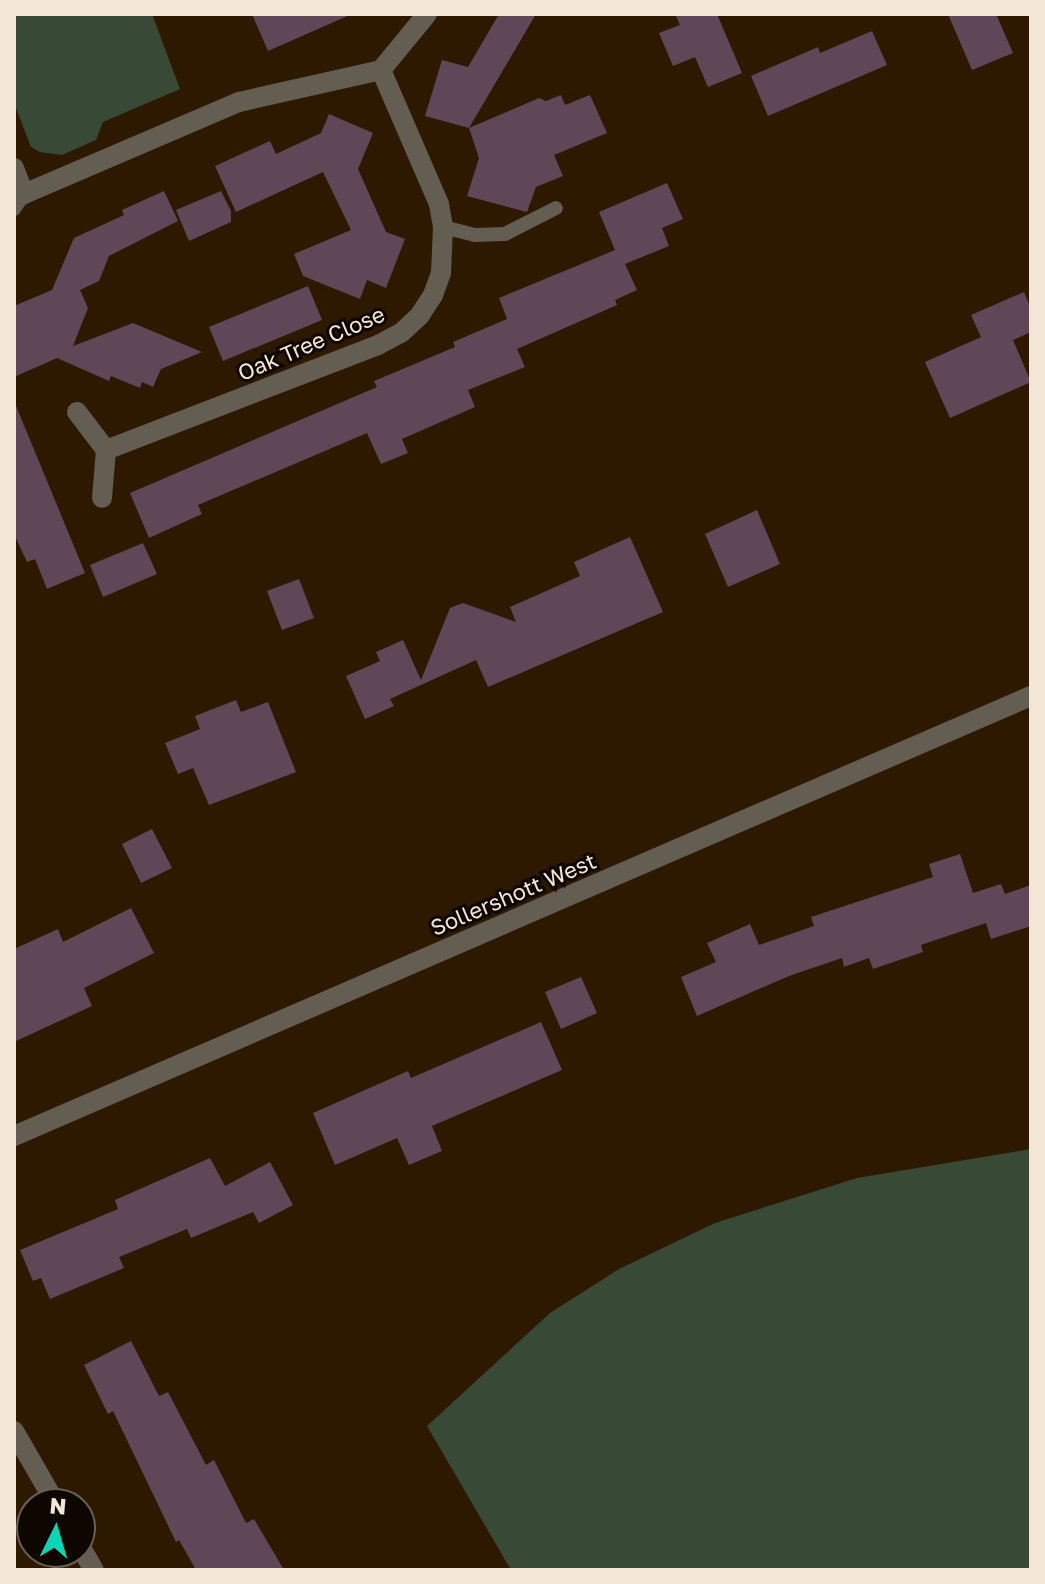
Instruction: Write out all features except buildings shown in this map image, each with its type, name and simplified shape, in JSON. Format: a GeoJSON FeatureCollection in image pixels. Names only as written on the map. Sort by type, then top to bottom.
{"type":"FeatureCollection","features":[{"type":"Feature","properties":{"kind":"street"},"geometry":{"type":"LineString","coordinates":[[14,168],[19,201],[239,102],[381,70],[427,14]]}},
{"type":"Feature","properties":{"kind":"street","name":"Oak Tree Close"},"geometry":{"type":"LineString","coordinates":[[106,450],[363,351],[401,333],[420,315],[433,295],[441,273],[443,227],[434,191],[381,70]]}},
{"type":"Feature","properties":{"kind":"street"},"geometry":{"type":"LineString","coordinates":[[77,412],[106,450],[102,498]]}},
{"type":"Feature","properties":{"kind":"street","name":"Sollershott West"},"geometry":{"type":"LineString","coordinates":[[14,1136],[1031,696]]}},
{"type":"Feature","properties":{"kind":"street"},"geometry":{"type":"LineString","coordinates":[[14,1431],[47,1488]]}},
{"type":"Feature","properties":{"kind":"lane"},"geometry":{"type":"LineString","coordinates":[[443,227],[474,235],[505,234],[556,208]]}},
{"type":"Feature","properties":{"kind":"green space"},"geometry":{"type":"Polygon","coordinates":[[[14,14],[152,14],[180,89],[103,122],[96,140],[62,155],[40,152],[31,147],[14,103],[14,14]]]}},
{"type":"Feature","properties":{"kind":"green space"},"geometry":{"type":"Polygon","coordinates":[[[1031,1149],[1031,1570],[511,1570],[427,1426],[550,1313],[619,1269],[715,1223],[857,1178],[1031,1149]]]}}]}
